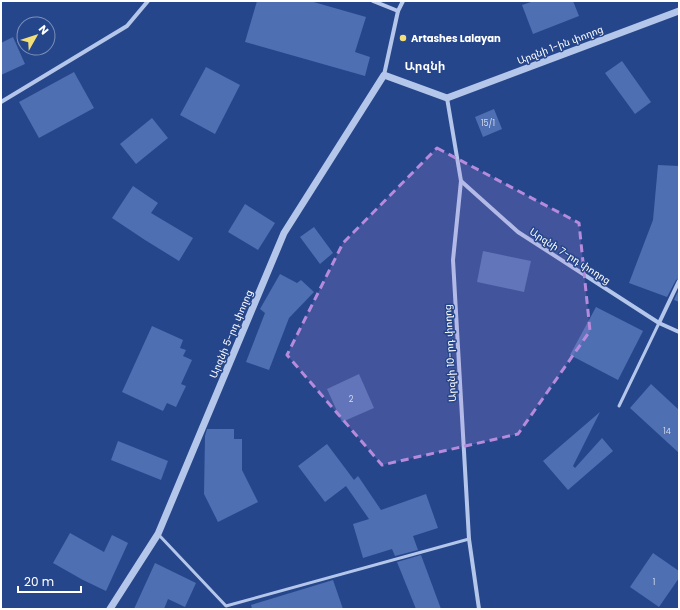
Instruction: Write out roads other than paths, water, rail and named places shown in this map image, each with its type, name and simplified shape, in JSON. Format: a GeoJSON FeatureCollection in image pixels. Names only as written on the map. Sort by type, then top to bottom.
{"type":"FeatureCollection","features":[{"type":"Feature","properties":{"kind":"street"},"geometry":{"type":"LineString","coordinates":[[1,102],[127,26],[148,1]]}},
{"type":"Feature","properties":{"kind":"street"},"geometry":{"type":"LineString","coordinates":[[373,1],[398,11]]}},
{"type":"Feature","properties":{"kind":"street","name":"Արզնի 5-րդ փողոց"},"geometry":{"type":"LineString","coordinates":[[110,609],[158,534],[284,233],[384,75],[398,11],[403,1]]}},
{"type":"Feature","properties":{"kind":"street","name":"Արզնի 1-ին փողոց"},"geometry":{"type":"LineString","coordinates":[[447,98],[679,11]]}},
{"type":"Feature","properties":{"kind":"street"},"geometry":{"type":"LineString","coordinates":[[384,75],[447,98]]}},
{"type":"Feature","properties":{"kind":"street","name":"Արզնի 10-րդ փողոց"},"geometry":{"type":"LineString","coordinates":[[447,98],[462,181],[453,260],[469,539],[479,609]]}},
{"type":"Feature","properties":{"kind":"street","name":"Արզնի 7-րդ փողոց"},"geometry":{"type":"LineString","coordinates":[[462,181],[518,232],[659,323],[679,332]]}},
{"type":"Feature","properties":{"kind":"street"},"geometry":{"type":"LineString","coordinates":[[659,323],[679,281]]}},
{"type":"Feature","properties":{"kind":"lane"},"geometry":{"type":"LineString","coordinates":[[619,406],[659,323]]}},
{"type":"Feature","properties":{"kind":"lane"},"geometry":{"type":"LineString","coordinates":[[158,534],[226,606],[469,539]]}},
{"type":"Feature","properties":{"kind":"place","name":"Artashes Lalayan"},"geometry":{"type":"Point","coordinates":[403,38]}},
{"type":"Feature","properties":{"kind":"district","name":"Արզնի"},"geometry":{"type":"Point","coordinates":[425,65]}}]}
